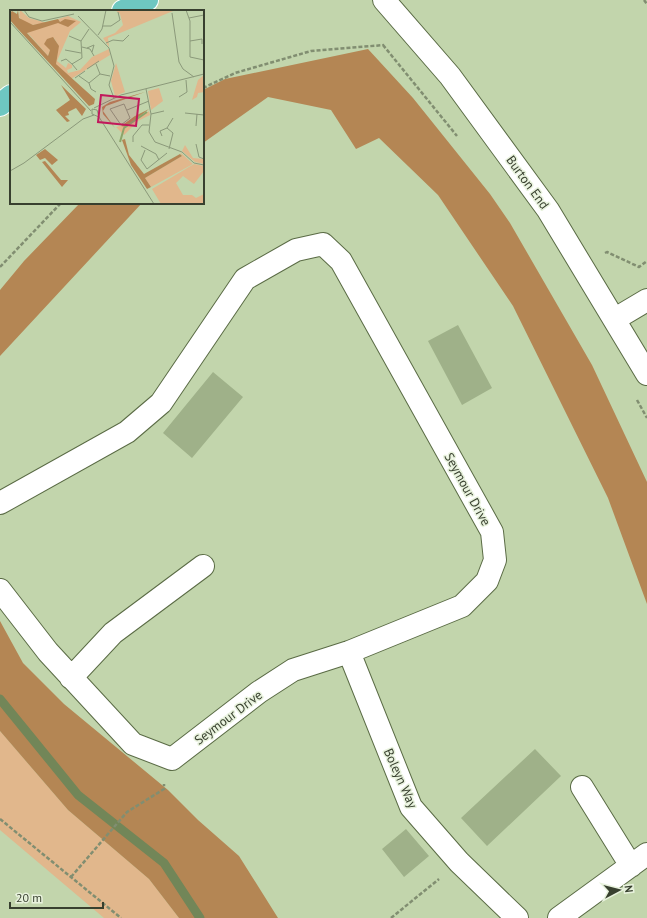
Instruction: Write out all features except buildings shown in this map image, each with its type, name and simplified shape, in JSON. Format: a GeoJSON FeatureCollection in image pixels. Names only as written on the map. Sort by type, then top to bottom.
{"type":"FeatureCollection","features":[{"type":"Feature","properties":{"kind":"main road"},"geometry":{"type":"LineString","coordinates":[[115,10],[121,0]]}},
{"type":"Feature","properties":{"kind":"main road"},"geometry":{"type":"LineString","coordinates":[[125,10],[147,0]]}},
{"type":"Feature","properties":{"kind":"main road"},"geometry":{"type":"LineString","coordinates":[[0,104],[10,97]]}},
{"type":"Feature","properties":{"kind":"street","name":"Burton End"},"geometry":{"type":"LineString","coordinates":[[384,2],[410,28],[450,76],[548,210],[647,374]]}},
{"type":"Feature","properties":{"kind":"street","name":"Seymour Drive"},"geometry":{"type":"LineString","coordinates":[[0,503],[126,432],[161,403],[245,279],[296,250],[323,244],[341,261],[492,532],[495,560],[487,581],[462,606],[349,652],[293,670],[259,692],[172,759]]}},
{"type":"Feature","properties":{"kind":"street"},"geometry":{"type":"LineString","coordinates":[[615,319],[647,300]]}},
{"type":"Feature","properties":{"kind":"street"},"geometry":{"type":"LineString","coordinates":[[71,678],[113,634],[149,605],[203,566]]}},
{"type":"Feature","properties":{"kind":"street"},"geometry":{"type":"LineString","coordinates":[[0,590],[48,652],[133,744],[172,759]]}},
{"type":"Feature","properties":{"kind":"street","name":"Boleyn Way"},"geometry":{"type":"LineString","coordinates":[[349,652],[411,808],[459,862],[517,918]]}},
{"type":"Feature","properties":{"kind":"street"},"geometry":{"type":"LineString","coordinates":[[559,918],[639,860],[582,788]]}},
{"type":"Feature","properties":{"kind":"path"},"geometry":{"type":"LineString","coordinates":[[644,0],[647,4]]}},
{"type":"Feature","properties":{"kind":"path"},"geometry":{"type":"LineString","coordinates":[[204,88],[235,73],[311,51],[383,45],[410,28]]}},
{"type":"Feature","properties":{"kind":"path"},"geometry":{"type":"LineString","coordinates":[[0,267],[60,204]]}},
{"type":"Feature","properties":{"kind":"path"},"geometry":{"type":"LineString","coordinates":[[582,267],[607,252],[639,267],[647,261]]}},
{"type":"Feature","properties":{"kind":"path"},"geometry":{"type":"LineString","coordinates":[[71,877],[127,812],[164,789],[162,771],[172,759]]}},
{"type":"Feature","properties":{"kind":"path"},"geometry":{"type":"LineString","coordinates":[[0,819],[121,918]]}},
{"type":"Feature","properties":{"kind":"path"},"geometry":{"type":"LineString","coordinates":[[391,918],[459,862]]}},
{"type":"Feature","properties":{"kind":"shaded area"},"geometry":{"type":"Polygon","coordinates":[[[368,49],[413,98],[490,194],[510,223],[592,365],[647,482],[647,604],[608,498],[513,306],[438,195],[379,138],[356,149],[331,110],[268,97],[204,142],[204,90],[225,79],[368,49]]]}},
{"type":"Feature","properties":{"kind":"shaded area"},"geometry":{"type":"Polygon","coordinates":[[[79,204],[141,204],[0,356],[0,290],[24,261],[79,204]]]}},
{"type":"Feature","properties":{"kind":"shaded area"},"geometry":{"type":"Polygon","coordinates":[[[0,621],[23,663],[64,704],[168,790],[198,820],[239,856],[278,918],[179,918],[149,879],[68,810],[0,731],[0,621]]]}},
{"type":"Feature","properties":{"kind":"shaded area"},"geometry":{"type":"Polygon","coordinates":[[[0,731],[68,810],[149,879],[179,918],[104,918],[0,830],[0,731]]]}},
{"type":"Feature","properties":{"kind":"waterway"},"geometry":{"type":"LineString","coordinates":[[0,699],[78,795],[164,863],[200,918]]}}]}
